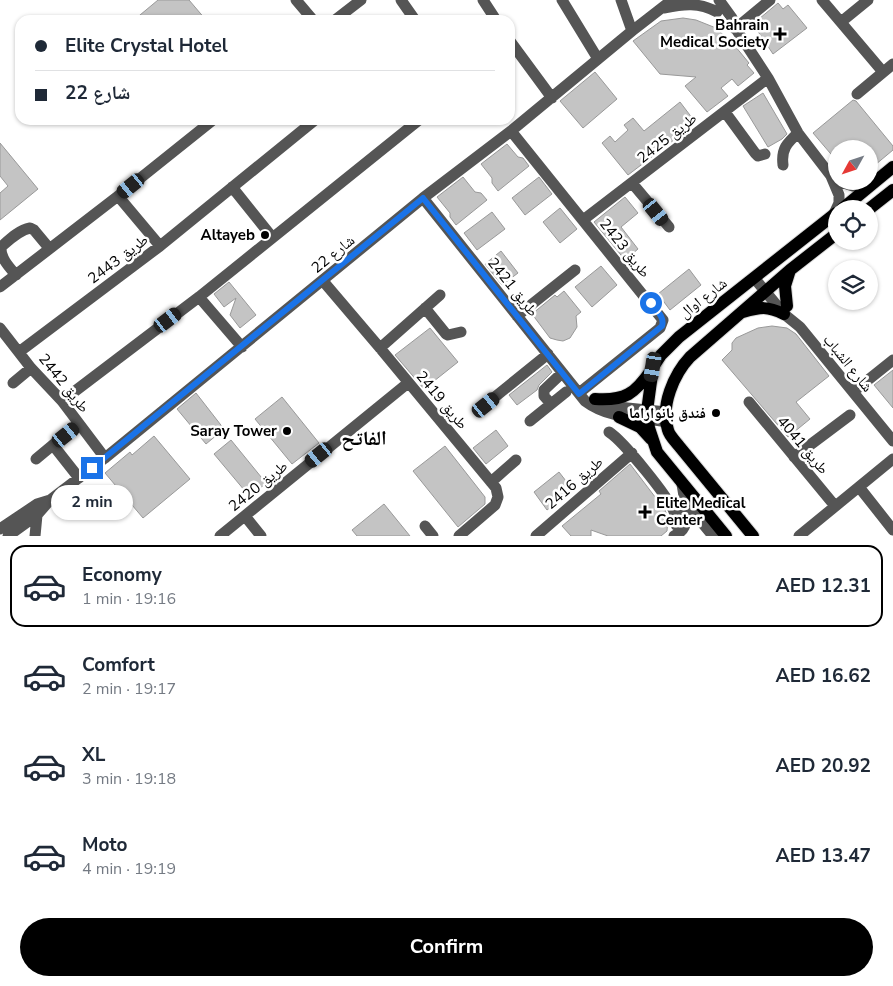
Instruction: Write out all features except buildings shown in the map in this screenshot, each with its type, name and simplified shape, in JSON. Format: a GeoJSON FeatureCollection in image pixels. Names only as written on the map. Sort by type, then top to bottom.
{"type":"FeatureCollection","features":[{"type":"Feature","properties":{"kind":"main road","name":"شارع اوال"},"geometry":{"type":"LineString","coordinates":[[878,179],[893,166]]}},
{"type":"Feature","properties":{"kind":"main road","name":"شارع اوال"},"geometry":{"type":"LineString","coordinates":[[853,200],[864,190]]}},
{"type":"Feature","properties":{"kind":"main road"},"geometry":{"type":"LineString","coordinates":[[878,202],[893,190]]}},
{"type":"Feature","properties":{"kind":"main road","name":"شارع اوال"},"geometry":{"type":"LineString","coordinates":[[726,536],[657,452],[652,440],[647,415],[653,367],[661,354],[679,337],[828,220]]}},
{"type":"Feature","properties":{"kind":"main road"},"geometry":{"type":"LineString","coordinates":[[753,536],[678,446],[668,430],[666,417],[672,384],[685,362],[768,288],[828,240]]}},
{"type":"Feature","properties":{"kind":"main road"},"geometry":{"type":"LineString","coordinates":[[739,313],[764,307],[786,310],[785,286],[790,270]]}},
{"type":"Feature","properties":{"kind":"main road"},"geometry":{"type":"LineString","coordinates":[[595,399],[614,399],[630,394],[640,386],[653,367]]}},
{"type":"Feature","properties":{"kind":"main road"},"geometry":{"type":"LineString","coordinates":[[619,417],[640,427],[652,440]]}},
{"type":"Feature","properties":{"kind":"street"},"geometry":{"type":"LineString","coordinates":[[296,0],[309,15]]}},
{"type":"Feature","properties":{"kind":"street"},"geometry":{"type":"LineString","coordinates":[[342,15],[361,0]]}},
{"type":"Feature","properties":{"kind":"street"},"geometry":{"type":"LineString","coordinates":[[401,0],[412,15]]}},
{"type":"Feature","properties":{"kind":"street"},"geometry":{"type":"LineString","coordinates":[[483,0],[493,15]]}},
{"type":"Feature","properties":{"kind":"street"},"geometry":{"type":"LineString","coordinates":[[562,0],[598,59]]}},
{"type":"Feature","properties":{"kind":"street"},"geometry":{"type":"LineString","coordinates":[[621,0],[632,31]]}},
{"type":"Feature","properties":{"kind":"street"},"geometry":{"type":"LineString","coordinates":[[733,26],[770,0]]}},
{"type":"Feature","properties":{"kind":"street"},"geometry":{"type":"LineString","coordinates":[[822,0],[883,72]]}},
{"type":"Feature","properties":{"kind":"street"},"geometry":{"type":"LineString","coordinates":[[841,22],[868,0]]}},
{"type":"Feature","properties":{"kind":"street"},"geometry":{"type":"LineString","coordinates":[[667,5],[704,3],[718,6],[732,18],[733,26],[768,78],[798,133],[828,170]]}},
{"type":"Feature","properties":{"kind":"street","name":"شارع 22"},"geometry":{"type":"LineString","coordinates":[[10,531],[37,504],[50,500],[105,458],[423,198],[511,131],[632,31],[667,5]]}},
{"type":"Feature","properties":{"kind":"street"},"geometry":{"type":"LineString","coordinates":[[515,50],[552,98]]}},
{"type":"Feature","properties":{"kind":"street"},"geometry":{"type":"LineString","coordinates":[[857,94],[893,64]]}},
{"type":"Feature","properties":{"kind":"street","name":"طريق 2425"},"geometry":{"type":"LineString","coordinates":[[583,220],[768,78]]}},
{"type":"Feature","properties":{"kind":"street"},"geometry":{"type":"LineString","coordinates":[[725,112],[755,153],[758,156],[765,154]]}},
{"type":"Feature","properties":{"kind":"street"},"geometry":{"type":"LineString","coordinates":[[0,287],[206,125]]}},
{"type":"Feature","properties":{"kind":"street","name":"طريق 2443"},"geometry":{"type":"LineString","coordinates":[[19,352],[160,246],[307,125]]}},
{"type":"Feature","properties":{"kind":"street"},"geometry":{"type":"LineString","coordinates":[[62,402],[199,297],[413,125]]}},
{"type":"Feature","properties":{"kind":"street","name":"طريق 2423"},"geometry":{"type":"LineString","coordinates":[[511,131],[664,320],[660,328],[579,394]]}},
{"type":"Feature","properties":{"kind":"street"},"geometry":{"type":"LineString","coordinates":[[783,165],[782,153],[784,147],[798,133]]}},
{"type":"Feature","properties":{"kind":"street"},"geometry":{"type":"LineString","coordinates":[[632,183],[668,227]]}},
{"type":"Feature","properties":{"kind":"street"},"geometry":{"type":"LineString","coordinates":[[232,187],[272,237]]}},
{"type":"Feature","properties":{"kind":"street"},"geometry":{"type":"LineString","coordinates":[[118,196],[160,246]]}},
{"type":"Feature","properties":{"kind":"street","name":"طريق 2421"},"geometry":{"type":"LineString","coordinates":[[423,198],[484,269],[517,316],[584,401],[592,407],[619,417],[647,415]]}},
{"type":"Feature","properties":{"kind":"street"},"geometry":{"type":"LineString","coordinates":[[16,276],[2,262],[2,247],[27,228],[34,230],[49,248]]}},
{"type":"Feature","properties":{"kind":"street"},"geometry":{"type":"LineString","coordinates":[[517,316],[575,270]]}},
{"type":"Feature","properties":{"kind":"street","name":"شارع الشباب"},"geometry":{"type":"LineString","coordinates":[[758,276],[893,441]]}},
{"type":"Feature","properties":{"kind":"street","name":"طريق 2419"},"geometry":{"type":"LineString","coordinates":[[323,281],[396,365],[496,488],[498,497],[495,506],[459,536]]}},
{"type":"Feature","properties":{"kind":"street"},"geometry":{"type":"LineString","coordinates":[[380,348],[440,295]]}},
{"type":"Feature","properties":{"kind":"street"},"geometry":{"type":"LineString","coordinates":[[199,297],[242,347]]}},
{"type":"Feature","properties":{"kind":"street"},"geometry":{"type":"LineString","coordinates":[[425,308],[446,334],[461,332]]}},
{"type":"Feature","properties":{"kind":"street","name":"طريق 2442"},"geometry":{"type":"LineString","coordinates":[[0,328],[62,402],[105,458]]}},
{"type":"Feature","properties":{"kind":"street"},"geometry":{"type":"LineString","coordinates":[[486,405],[548,354]]}},
{"type":"Feature","properties":{"kind":"street"},"geometry":{"type":"LineString","coordinates":[[853,392],[893,360]]}},
{"type":"Feature","properties":{"kind":"street"},"geometry":{"type":"LineString","coordinates":[[13,383],[32,368]]}},
{"type":"Feature","properties":{"kind":"street"},"geometry":{"type":"LineString","coordinates":[[551,404],[544,396],[544,390],[562,373]]}},
{"type":"Feature","properties":{"kind":"street","name":"طريق 2420"},"geometry":{"type":"LineString","coordinates":[[220,536],[412,386]]}},
{"type":"Feature","properties":{"kind":"street"},"geometry":{"type":"LineString","coordinates":[[530,421],[566,392]]}},
{"type":"Feature","properties":{"kind":"street","name":"طريق 2421"},"geometry":{"type":"LineString","coordinates":[[579,394],[618,408],[647,415],[666,417]]}},
{"type":"Feature","properties":{"kind":"street","name":"طريق 4041"},"geometry":{"type":"LineString","coordinates":[[749,402],[835,506]]}},
{"type":"Feature","properties":{"kind":"street"},"geometry":{"type":"LineString","coordinates":[[794,457],[850,415]]}},
{"type":"Feature","properties":{"kind":"street"},"geometry":{"type":"LineString","coordinates":[[36,459],[78,424]]}},
{"type":"Feature","properties":{"kind":"street"},"geometry":{"type":"LineString","coordinates":[[610,432],[632,453],[675,512],[675,531]]}},
{"type":"Feature","properties":{"kind":"street"},"geometry":{"type":"LineString","coordinates":[[53,445],[79,478]]}},
{"type":"Feature","properties":{"kind":"street","name":"طريق 2416"},"geometry":{"type":"LineString","coordinates":[[536,536],[632,453]]}},
{"type":"Feature","properties":{"kind":"street"},"geometry":{"type":"LineString","coordinates":[[799,536],[893,459]]}},
{"type":"Feature","properties":{"kind":"street"},"geometry":{"type":"LineString","coordinates":[[490,482],[516,460]]}},
{"type":"Feature","properties":{"kind":"street"},"geometry":{"type":"LineString","coordinates":[[675,531],[680,533],[685,527],[686,509],[682,484]]}},
{"type":"Feature","properties":{"kind":"street"},"geometry":{"type":"LineString","coordinates":[[859,487],[893,530]]}},
{"type":"Feature","properties":{"kind":"street"},"geometry":{"type":"LineString","coordinates":[[663,494],[686,509],[713,536]]}},
{"type":"Feature","properties":{"kind":"street"},"geometry":{"type":"LineString","coordinates":[[0,514],[10,531],[37,515],[50,500]]}},
{"type":"Feature","properties":{"kind":"street"},"geometry":{"type":"LineString","coordinates":[[36,536],[37,515]]}},
{"type":"Feature","properties":{"kind":"street"},"geometry":{"type":"LineString","coordinates":[[245,516],[261,536]]}},
{"type":"Feature","properties":{"kind":"street"},"geometry":{"type":"LineString","coordinates":[[425,526],[433,536]]}},
{"type":"Feature","properties":{"kind":"street"},"geometry":{"type":"LineString","coordinates":[[668,536],[675,531]]}},
{"type":"Feature","properties":{"kind":"place","name":"Bahrain Medical Society"},"geometry":{"type":"Point","coordinates":[780,34]}},
{"type":"Feature","properties":{"kind":"place","name":"Altayeb"},"geometry":{"type":"Point","coordinates":[265,235]}},
{"type":"Feature","properties":{"kind":"place","name":"فندق بانواراما"},"geometry":{"type":"Point","coordinates":[716,413]}},
{"type":"Feature","properties":{"kind":"place","name":"Saray Tower"},"geometry":{"type":"Point","coordinates":[287,431]}},
{"type":"Feature","properties":{"kind":"place","name":"Elite Medical Center"},"geometry":{"type":"Point","coordinates":[645,512]}},
{"type":"Feature","properties":{"kind":"district","name":"الفاتح"},"geometry":{"type":"Point","coordinates":[364,438]}},
{"type":"Feature","properties":{"kind":"route"},"geometry":{"type":"LineString","coordinates":[[92,468],[423,198],[579,394],[662,326],[664,320],[651,303]]}}]}
